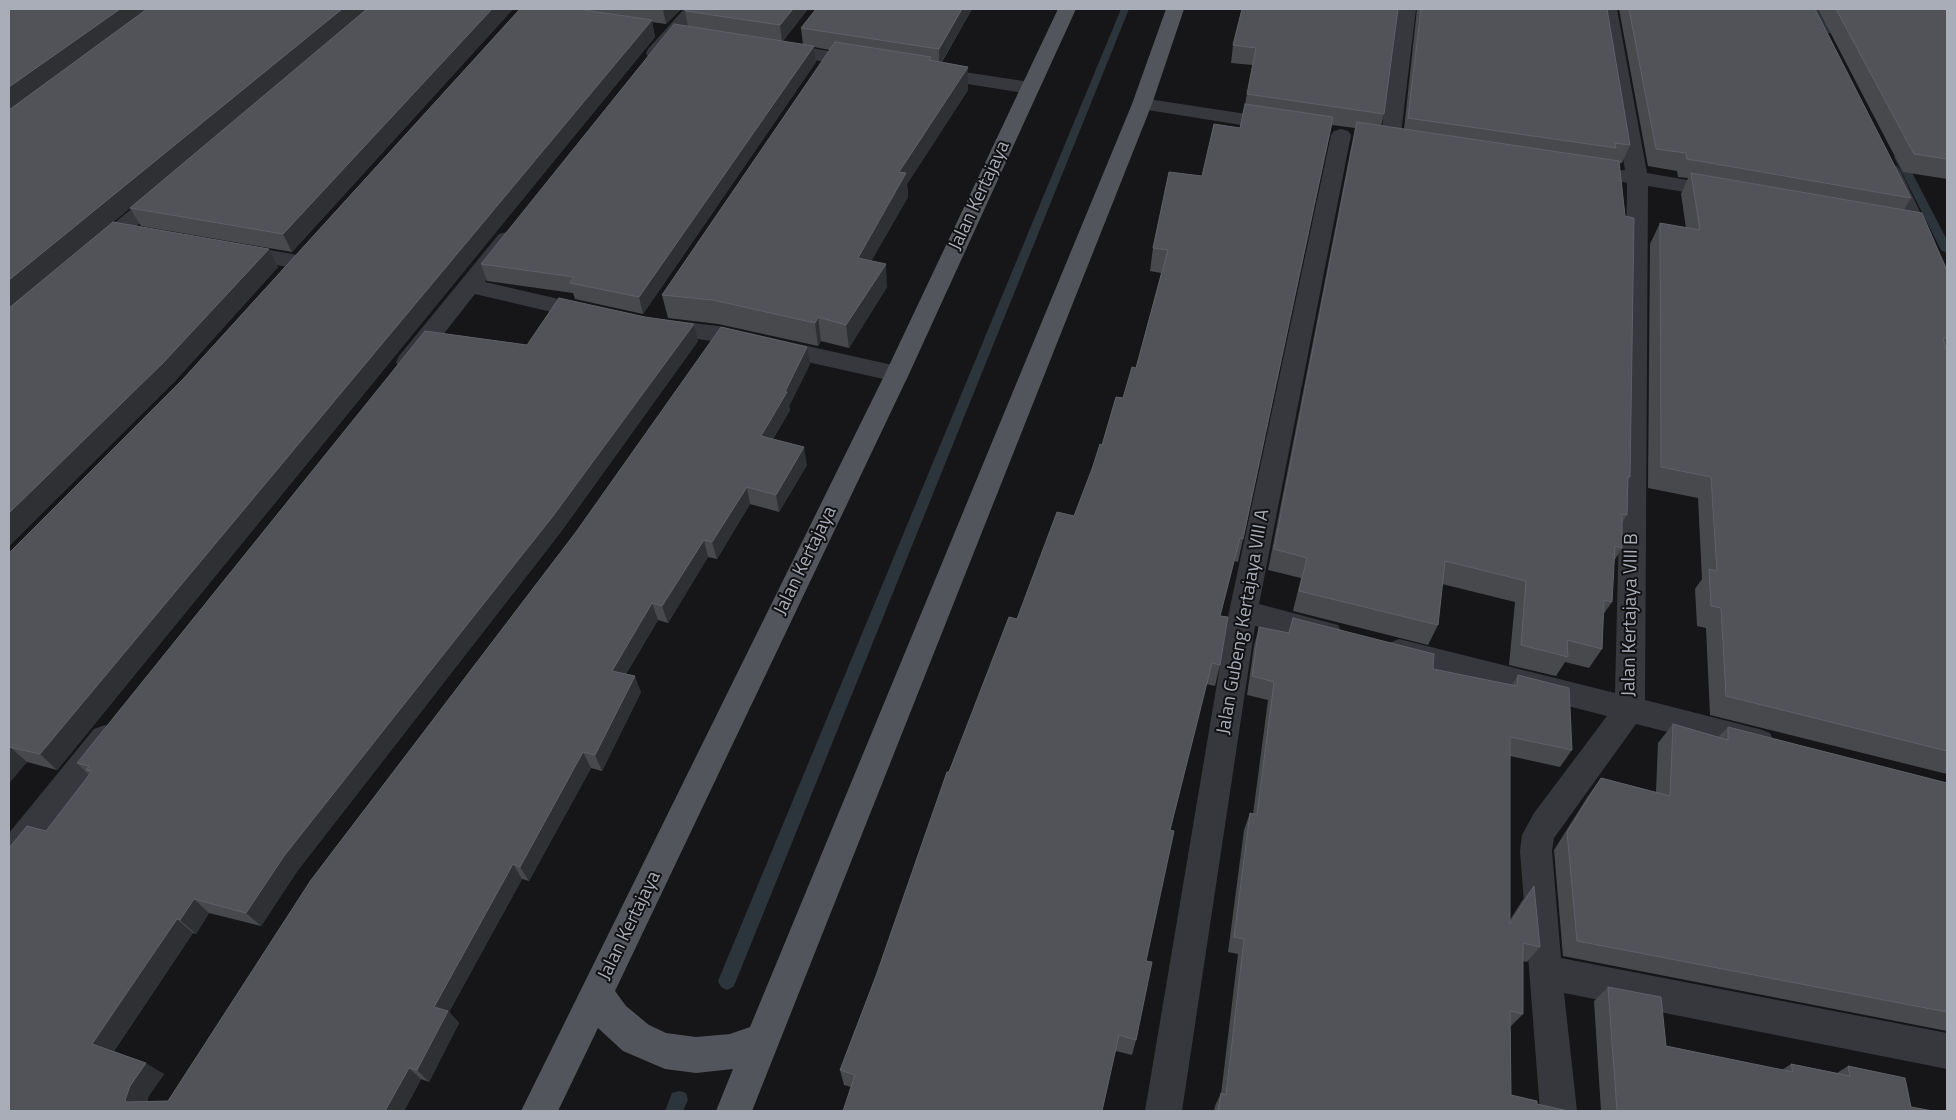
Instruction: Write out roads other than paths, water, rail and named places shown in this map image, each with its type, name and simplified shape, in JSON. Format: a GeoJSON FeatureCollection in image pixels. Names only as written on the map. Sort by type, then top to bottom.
{"type":"FeatureCollection","features":[{"type":"Feature","properties":{"kind":"main road","name":"Jalan Kertajaya"},"geometry":{"type":"LineString","coordinates":[[539,1111],[897,374],[1067,9]]}},
{"type":"Feature","properties":{"kind":"main road"},"geometry":{"type":"LineString","coordinates":[[734,1111],[1142,104],[1175,9]]}},
{"type":"Feature","properties":{"kind":"main road"},"geometry":{"type":"LineString","coordinates":[[597,994],[613,1019],[636,1038],[665,1051],[696,1055],[730,1052],[762,1041]]}},
{"type":"Feature","properties":{"kind":"street"},"geometry":{"type":"LineString","coordinates":[[641,71],[693,9]]}},
{"type":"Feature","properties":{"kind":"street","name":"Jalan Gubeng Kertajaya VIII A"},"geometry":{"type":"LineString","coordinates":[[1163,1111],[1243,612],[1365,139],[1407,9]]}},
{"type":"Feature","properties":{"kind":"street","name":"Jalan Kertajaya VIII B"},"geometry":{"type":"LineString","coordinates":[[1558,1111],[1536,851],[1538,835],[1630,709],[1637,178],[1608,9]]}},
{"type":"Feature","properties":{"kind":"street"},"geometry":{"type":"LineString","coordinates":[[787,51],[798,36]]}},
{"type":"Feature","properties":{"kind":"street"},"geometry":{"type":"LineString","coordinates":[[758,46],[787,51],[826,64],[878,65]]}},
{"type":"Feature","properties":{"kind":"street"},"geometry":{"type":"LineString","coordinates":[[916,71],[1030,88]]}},
{"type":"Feature","properties":{"kind":"street"},"geometry":{"type":"LineString","coordinates":[[1142,104],[1295,128]]}},
{"type":"Feature","properties":{"kind":"street"},"geometry":{"type":"LineString","coordinates":[[1883,157],[1908,225],[1947,293]]}},
{"type":"Feature","properties":{"kind":"street"},"geometry":{"type":"LineString","coordinates":[[1598,172],[1744,196]]}},
{"type":"Feature","properties":{"kind":"street"},"geometry":{"type":"LineString","coordinates":[[82,261],[179,179]]}},
{"type":"Feature","properties":{"kind":"street"},"geometry":{"type":"LineString","coordinates":[[395,378],[519,224]]}},
{"type":"Feature","properties":{"kind":"street"},"geometry":{"type":"LineString","coordinates":[[119,230],[148,235]]}},
{"type":"Feature","properties":{"kind":"street"},"geometry":{"type":"LineString","coordinates":[[213,247],[298,262]]}},
{"type":"Feature","properties":{"kind":"street"},"geometry":{"type":"LineString","coordinates":[[470,286],[610,317]]}},
{"type":"Feature","properties":{"kind":"street"},"geometry":{"type":"LineString","coordinates":[[650,318],[897,374]]}},
{"type":"Feature","properties":{"kind":"street"},"geometry":{"type":"LineString","coordinates":[[701,358],[718,334]]}},
{"type":"Feature","properties":{"kind":"street"},"geometry":{"type":"LineString","coordinates":[[1243,612],[1784,748]]}},
{"type":"Feature","properties":{"kind":"street"},"geometry":{"type":"LineString","coordinates":[[9,857],[121,718]]}},
{"type":"Feature","properties":{"kind":"street"},"geometry":{"type":"LineString","coordinates":[[1545,972],[1947,1051]]}},
{"type":"Feature","properties":{"kind":"waterway"},"geometry":{"type":"LineString","coordinates":[[727,981],[1125,9]]}},
{"type":"Feature","properties":{"kind":"waterway"},"geometry":{"type":"LineString","coordinates":[[1818,9],[1830,31]]}},
{"type":"Feature","properties":{"kind":"waterway"},"geometry":{"type":"LineString","coordinates":[[1899,157],[1947,250]]}},
{"type":"Feature","properties":{"kind":"waterway"},"geometry":{"type":"LineString","coordinates":[[674,1111],[679,1100]]}}]}
